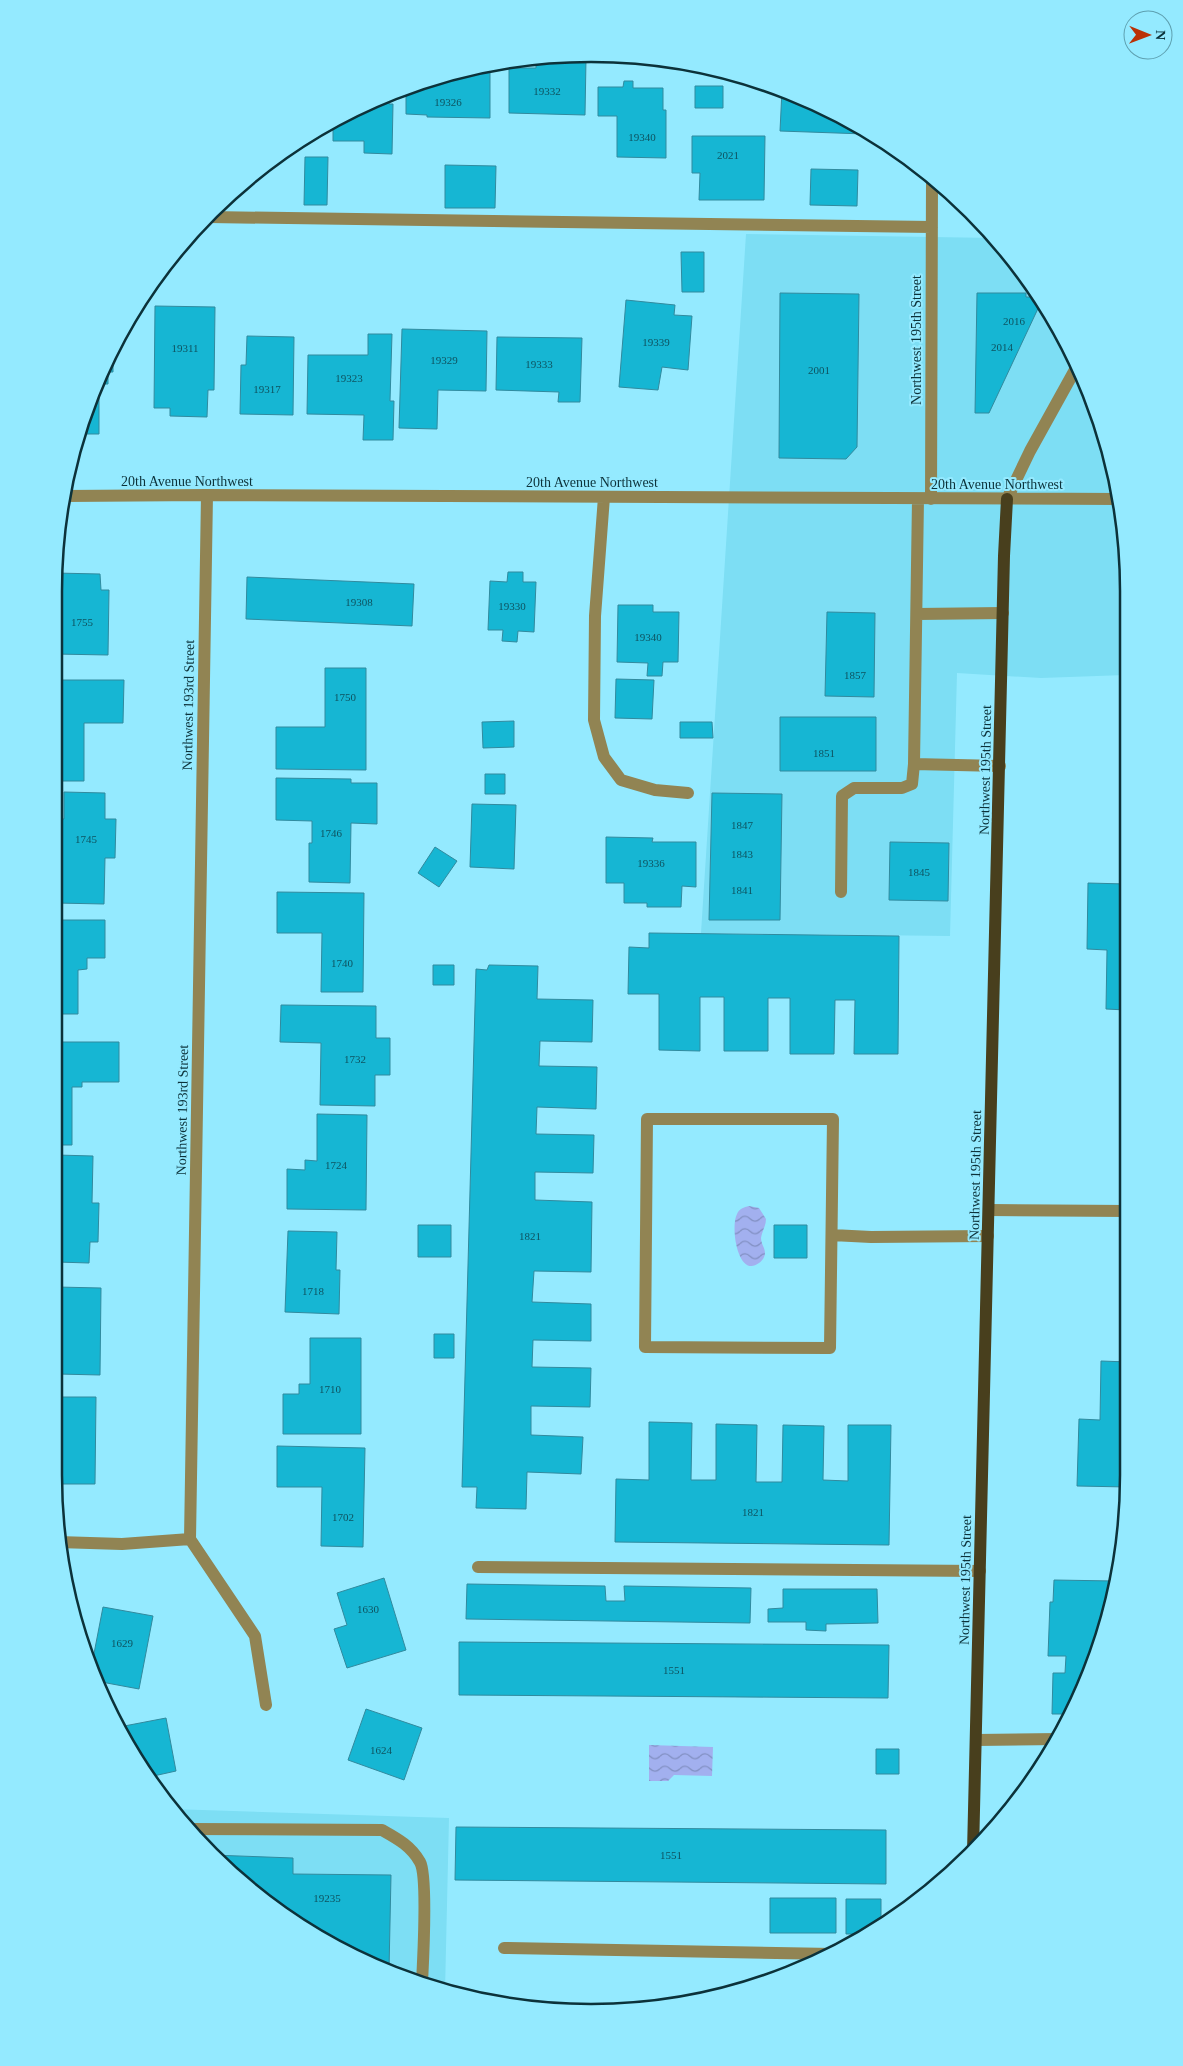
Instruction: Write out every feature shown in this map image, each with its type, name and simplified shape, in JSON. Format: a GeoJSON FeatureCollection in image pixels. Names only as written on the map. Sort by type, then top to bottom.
{"type":"FeatureCollection","features":[{"type":"Feature","properties":{"kind":"main road","name":"Northwest 195th Street"},"geometry":{"type":"LineString","coordinates":[[973,1841],[1007,499]]}},
{"type":"Feature","properties":{"kind":"street","name":"Northwest 195th Street"},"geometry":{"type":"LineString","coordinates":[[841,892],[842,796],[854,788],[902,788],[912,784],[917,614],[925,499],[932,187]]}},
{"type":"Feature","properties":{"kind":"street"},"geometry":{"type":"LineString","coordinates":[[217,217],[932,227]]}},
{"type":"Feature","properties":{"kind":"street"},"geometry":{"type":"LineString","coordinates":[[1007,499],[1030,451],[1073,373]]}},
{"type":"Feature","properties":{"kind":"street","name":"Northwest 193rd Street"},"geometry":{"type":"LineString","coordinates":[[190,1539],[207,495]]}},
{"type":"Feature","properties":{"kind":"street","name":"20th Avenue Northwest"},"geometry":{"type":"LineString","coordinates":[[72,496],[1112,499]]}},
{"type":"Feature","properties":{"kind":"street"},"geometry":{"type":"LineString","coordinates":[[604,498],[595,616],[594,720],[604,757],[621,780],[654,790],[688,793]]}},
{"type":"Feature","properties":{"kind":"street"},"geometry":{"type":"LineString","coordinates":[[917,614],[1003,614]]}},
{"type":"Feature","properties":{"kind":"street"},"geometry":{"type":"LineString","coordinates":[[914,764],[1000,766]]}},
{"type":"Feature","properties":{"kind":"street"},"geometry":{"type":"LineString","coordinates":[[647,1118],[833,1119],[832,1235],[830,1348],[645,1347],[647,1118]]}},
{"type":"Feature","properties":{"kind":"street"},"geometry":{"type":"LineString","coordinates":[[989,1210],[1120,1212]]}},
{"type":"Feature","properties":{"kind":"street"},"geometry":{"type":"LineString","coordinates":[[832,1235],[871,1237],[988,1236]]}},
{"type":"Feature","properties":{"kind":"street"},"geometry":{"type":"LineString","coordinates":[[67,1542],[122,1544],[190,1539],[255,1636],[266,1705]]}},
{"type":"Feature","properties":{"kind":"street"},"geometry":{"type":"LineString","coordinates":[[478,1567],[980,1571]]}},
{"type":"Feature","properties":{"kind":"street"},"geometry":{"type":"LineString","coordinates":[[976,1740],[1050,1738]]}},
{"type":"Feature","properties":{"kind":"street"},"geometry":{"type":"LineString","coordinates":[[199,1829],[382,1830],[405,1843],[422,1864],[424,1883],[422,1975]]}},
{"type":"Feature","properties":{"kind":"street"},"geometry":{"type":"LineString","coordinates":[[504,1948],[815,1954]]}},
{"type":"Feature","properties":{"kind":"shaded area"},"geometry":{"type":"Polygon","coordinates":[[[746,234],[984,238],[1011,269],[1050,327],[1080,389],[1092,421],[1110,488],[1116,522],[1120,592],[1120,675],[1041,678],[957,673],[950,936],[701,933],[746,234]]]}},
{"type":"Feature","properties":{"kind":"shaded area"},"geometry":{"type":"Polygon","coordinates":[[[182,1809],[449,1818],[445,1982],[389,1963],[358,1949],[327,1933],[298,1914],[269,1894],[217,1849],[182,1809]]]}},
{"type":"Feature","properties":{"kind":"water"},"geometry":{"type":"Polygon","coordinates":[[[749,1206],[759,1208],[766,1219],[761,1238],[765,1251],[764,1256],[760,1262],[752,1266],[746,1264],[741,1258],[735,1239],[735,1220],[738,1212],[742,1208],[749,1206]]]}},
{"type":"Feature","properties":{"kind":"water"},"geometry":{"type":"Polygon","coordinates":[[[649,1745],[713,1747],[712,1776],[674,1775],[668,1781],[649,1781],[649,1745]]]}},
{"type":"Feature","properties":{"kind":"building"},"geometry":{"type":"Polygon","coordinates":[[[586,62],[585,115],[509,113],[509,69],[536,68],[536,66],[586,62]]]}},
{"type":"Feature","properties":{"kind":"building"},"geometry":{"type":"Polygon","coordinates":[[[490,73],[490,118],[427,117],[427,115],[406,114],[406,97],[455,81],[490,73]]]}},
{"type":"Feature","properties":{"kind":"building"},"geometry":{"type":"Polygon","coordinates":[[[624,81],[633,81],[633,88],[663,88],[663,110],[666,110],[666,158],[617,157],[617,116],[598,116],[598,87],[623,87],[624,81]]]}},
{"type":"Feature","properties":{"kind":"building"},"geometry":{"type":"Polygon","coordinates":[[[695,86],[723,86],[723,108],[695,108],[695,86]]]}},
{"type":"Feature","properties":{"kind":"building"},"geometry":{"type":"Polygon","coordinates":[[[782,98],[825,117],[857,134],[780,131],[782,98]]]}},
{"type":"Feature","properties":{"kind":"building"},"geometry":{"type":"Polygon","coordinates":[[[389,103],[393,104],[392,154],[364,153],[364,141],[333,141],[333,130],[389,103]]]}},
{"type":"Feature","properties":{"kind":"building"},"geometry":{"type":"Polygon","coordinates":[[[692,136],[765,136],[764,200],[699,200],[700,173],[692,173],[692,136]]]}},
{"type":"Feature","properties":{"kind":"building"},"geometry":{"type":"Polygon","coordinates":[[[305,157],[328,157],[327,205],[304,205],[305,157]]]}},
{"type":"Feature","properties":{"kind":"building"},"geometry":{"type":"Polygon","coordinates":[[[445,165],[496,166],[495,208],[445,208],[445,165]]]}},
{"type":"Feature","properties":{"kind":"building"},"geometry":{"type":"Polygon","coordinates":[[[811,169],[858,170],[857,206],[810,205],[811,169]]]}},
{"type":"Feature","properties":{"kind":"building"},"geometry":{"type":"Polygon","coordinates":[[[681,252],[704,252],[704,292],[682,292],[681,252]]]}},
{"type":"Feature","properties":{"kind":"building"},"geometry":{"type":"Polygon","coordinates":[[[780,293],[859,294],[857,447],[846,459],[779,458],[780,293]]]}},
{"type":"Feature","properties":{"kind":"building"},"geometry":{"type":"Polygon","coordinates":[[[977,293],[1026,293],[1026,297],[1030,297],[1038,309],[989,413],[975,413],[977,293]]]}},
{"type":"Feature","properties":{"kind":"building"},"geometry":{"type":"Polygon","coordinates":[[[626,300],[675,305],[674,315],[692,316],[688,370],[662,367],[658,390],[619,387],[626,300]]]}},
{"type":"Feature","properties":{"kind":"building"},"geometry":{"type":"Polygon","coordinates":[[[155,306],[215,307],[214,390],[208,390],[207,417],[170,416],[170,408],[154,408],[155,306]]]}},
{"type":"Feature","properties":{"kind":"building"},"geometry":{"type":"Polygon","coordinates":[[[402,329],[487,331],[486,391],[438,390],[437,429],[399,428],[402,329]]]}},
{"type":"Feature","properties":{"kind":"building"},"geometry":{"type":"Polygon","coordinates":[[[368,334],[392,334],[390,401],[394,401],[393,440],[363,440],[364,415],[307,414],[308,355],[368,355],[368,334]]]}},
{"type":"Feature","properties":{"kind":"building"},"geometry":{"type":"Polygon","coordinates":[[[247,336],[294,337],[293,415],[240,414],[241,365],[246,365],[247,336]]]}},
{"type":"Feature","properties":{"kind":"building"},"geometry":{"type":"Polygon","coordinates":[[[497,337],[582,338],[580,402],[558,402],[559,392],[496,390],[497,337]]]}},
{"type":"Feature","properties":{"kind":"building"},"geometry":{"type":"Polygon","coordinates":[[[99,400],[99,434],[87,434],[99,400]]]}},
{"type":"Feature","properties":{"kind":"building"},"geometry":{"type":"Polygon","coordinates":[[[508,572],[523,572],[523,582],[536,582],[534,632],[518,631],[517,642],[502,641],[503,630],[488,630],[490,581],[507,582],[508,572]]]}},
{"type":"Feature","properties":{"kind":"building"},"geometry":{"type":"Polygon","coordinates":[[[63,573],[100,574],[101,590],[109,590],[108,655],[62,654],[63,573]]]}},
{"type":"Feature","properties":{"kind":"building"},"geometry":{"type":"Polygon","coordinates":[[[247,577],[414,584],[412,626],[246,619],[247,577]]]}},
{"type":"Feature","properties":{"kind":"building"},"geometry":{"type":"Polygon","coordinates":[[[618,605],[653,605],[653,612],[679,612],[678,662],[663,662],[662,676],[647,676],[648,663],[617,662],[618,605]]]}},
{"type":"Feature","properties":{"kind":"building"},"geometry":{"type":"Polygon","coordinates":[[[827,612],[875,613],[874,697],[825,696],[827,612]]]}},
{"type":"Feature","properties":{"kind":"building"},"geometry":{"type":"Polygon","coordinates":[[[325,668],[366,668],[366,770],[276,769],[276,727],[325,727],[325,668]]]}},
{"type":"Feature","properties":{"kind":"building"},"geometry":{"type":"Polygon","coordinates":[[[616,679],[654,680],[652,719],[615,718],[616,679]]]}},
{"type":"Feature","properties":{"kind":"building"},"geometry":{"type":"Polygon","coordinates":[[[62,680],[124,680],[123,723],[84,723],[84,781],[62,781],[62,680]]]}},
{"type":"Feature","properties":{"kind":"building"},"geometry":{"type":"Polygon","coordinates":[[[780,717],[876,717],[876,771],[780,771],[780,717]]]}},
{"type":"Feature","properties":{"kind":"building"},"geometry":{"type":"Polygon","coordinates":[[[514,721],[514,747],[483,748],[482,722],[514,721]]]}},
{"type":"Feature","properties":{"kind":"building"},"geometry":{"type":"Polygon","coordinates":[[[680,722],[712,722],[713,738],[680,738],[680,722]]]}},
{"type":"Feature","properties":{"kind":"building"},"geometry":{"type":"Polygon","coordinates":[[[485,774],[505,774],[505,794],[485,794],[485,774]]]}},
{"type":"Feature","properties":{"kind":"building"},"geometry":{"type":"Polygon","coordinates":[[[276,778],[351,779],[351,783],[377,783],[377,824],[351,823],[350,883],[309,882],[309,843],[312,843],[312,821],[276,820],[276,778]]]}},
{"type":"Feature","properties":{"kind":"building"},"geometry":{"type":"Polygon","coordinates":[[[64,792],[105,793],[105,819],[116,819],[115,858],[105,858],[104,904],[62,903],[62,819],[64,819],[64,792]]]}},
{"type":"Feature","properties":{"kind":"building"},"geometry":{"type":"Polygon","coordinates":[[[712,793],[782,794],[780,920],[709,920],[712,793]]]}},
{"type":"Feature","properties":{"kind":"building"},"geometry":{"type":"Polygon","coordinates":[[[472,804],[516,805],[514,869],[470,867],[472,804]]]}},
{"type":"Feature","properties":{"kind":"building"},"geometry":{"type":"Polygon","coordinates":[[[606,837],[653,838],[652,842],[696,842],[696,887],[682,886],[681,907],[647,907],[647,903],[624,903],[624,883],[606,883],[606,837]]]}},
{"type":"Feature","properties":{"kind":"building"},"geometry":{"type":"Polygon","coordinates":[[[890,842],[949,843],[948,901],[889,900],[890,842]]]}},
{"type":"Feature","properties":{"kind":"building"},"geometry":{"type":"Polygon","coordinates":[[[435,847],[457,861],[439,887],[418,873],[435,847]]]}},
{"type":"Feature","properties":{"kind":"building"},"geometry":{"type":"Polygon","coordinates":[[[1088,883],[1120,884],[1120,1010],[1106,1009],[1107,950],[1087,949],[1088,883]]]}},
{"type":"Feature","properties":{"kind":"building"},"geometry":{"type":"Polygon","coordinates":[[[277,892],[364,893],[363,992],[321,992],[322,933],[277,933],[277,892]]]}},
{"type":"Feature","properties":{"kind":"building"},"geometry":{"type":"Polygon","coordinates":[[[62,920],[105,920],[105,958],[87,958],[87,969],[78,970],[78,1014],[62,1014],[62,920]]]}},
{"type":"Feature","properties":{"kind":"building"},"geometry":{"type":"Polygon","coordinates":[[[649,933],[899,936],[898,1054],[854,1054],[855,1000],[835,1000],[834,1054],[790,1054],[790,998],[768,998],[768,1051],[724,1051],[724,997],[700,997],[700,1051],[659,1050],[659,994],[628,994],[629,947],[649,948],[649,933]]]}},
{"type":"Feature","properties":{"kind":"building"},"geometry":{"type":"Polygon","coordinates":[[[433,965],[454,965],[454,985],[433,985],[433,965]]]}},
{"type":"Feature","properties":{"kind":"building"},"geometry":{"type":"Polygon","coordinates":[[[489,965],[538,966],[537,999],[593,1000],[592,1042],[540,1041],[539,1066],[597,1067],[596,1109],[537,1107],[536,1134],[594,1135],[593,1173],[535,1172],[535,1200],[592,1202],[591,1272],[534,1271],[532,1302],[591,1304],[591,1341],[533,1340],[532,1367],[591,1368],[590,1407],[531,1406],[531,1435],[583,1437],[581,1474],[527,1472],[526,1509],[476,1508],[477,1487],[462,1487],[476,969],[487,970],[489,965]]]}},
{"type":"Feature","properties":{"kind":"building"},"geometry":{"type":"Polygon","coordinates":[[[281,1005],[376,1006],[376,1038],[390,1038],[390,1075],[375,1075],[375,1106],[320,1105],[321,1043],[280,1042],[281,1005]]]}},
{"type":"Feature","properties":{"kind":"building"},"geometry":{"type":"Polygon","coordinates":[[[62,1042],[119,1042],[119,1082],[82,1082],[82,1087],[72,1087],[72,1145],[62,1145],[62,1042]]]}},
{"type":"Feature","properties":{"kind":"building"},"geometry":{"type":"Polygon","coordinates":[[[317,1114],[367,1115],[366,1210],[287,1209],[287,1169],[305,1170],[305,1160],[317,1161],[317,1114]]]}},
{"type":"Feature","properties":{"kind":"building"},"geometry":{"type":"Polygon","coordinates":[[[62,1155],[93,1156],[92,1203],[99,1203],[98,1242],[90,1242],[89,1263],[62,1262],[62,1155]]]}},
{"type":"Feature","properties":{"kind":"building"},"geometry":{"type":"Polygon","coordinates":[[[418,1225],[451,1225],[451,1257],[418,1257],[418,1225]]]}},
{"type":"Feature","properties":{"kind":"building"},"geometry":{"type":"Polygon","coordinates":[[[774,1225],[807,1225],[807,1258],[774,1258],[774,1225]]]}},
{"type":"Feature","properties":{"kind":"building"},"geometry":{"type":"Polygon","coordinates":[[[288,1231],[337,1232],[336,1270],[340,1270],[339,1314],[285,1312],[288,1231]]]}},
{"type":"Feature","properties":{"kind":"building"},"geometry":{"type":"Polygon","coordinates":[[[62,1287],[101,1288],[100,1375],[62,1374],[62,1287]]]}},
{"type":"Feature","properties":{"kind":"building"},"geometry":{"type":"Polygon","coordinates":[[[434,1334],[454,1334],[454,1358],[434,1358],[434,1334]]]}},
{"type":"Feature","properties":{"kind":"building"},"geometry":{"type":"Polygon","coordinates":[[[310,1338],[361,1338],[361,1434],[283,1434],[283,1394],[299,1394],[299,1384],[310,1384],[310,1338]]]}},
{"type":"Feature","properties":{"kind":"building"},"geometry":{"type":"Polygon","coordinates":[[[1101,1361],[1120,1362],[1120,1487],[1077,1486],[1079,1419],[1100,1420],[1101,1361]]]}},
{"type":"Feature","properties":{"kind":"building"},"geometry":{"type":"Polygon","coordinates":[[[62,1397],[96,1397],[95,1484],[63,1484],[62,1397]]]}},
{"type":"Feature","properties":{"kind":"building"},"geometry":{"type":"Polygon","coordinates":[[[649,1422],[692,1423],[691,1480],[716,1480],[716,1424],[757,1425],[756,1482],[782,1482],[783,1425],[824,1426],[823,1480],[848,1481],[848,1425],[891,1425],[889,1545],[615,1542],[616,1479],[649,1480],[649,1422]]]}},
{"type":"Feature","properties":{"kind":"building"},"geometry":{"type":"Polygon","coordinates":[[[277,1446],[365,1448],[363,1547],[321,1546],[322,1487],[277,1487],[277,1446]]]}},
{"type":"Feature","properties":{"kind":"building"},"geometry":{"type":"Polygon","coordinates":[[[384,1578],[406,1650],[347,1668],[334,1629],[347,1625],[337,1593],[384,1578]]]}},
{"type":"Feature","properties":{"kind":"building"},"geometry":{"type":"Polygon","coordinates":[[[1054,1580],[1109,1581],[1092,1645],[1063,1714],[1052,1714],[1053,1673],[1065,1673],[1066,1656],[1048,1656],[1050,1602],[1053,1602],[1054,1580]]]}},
{"type":"Feature","properties":{"kind":"building"},"geometry":{"type":"Polygon","coordinates":[[[467,1584],[605,1586],[606,1601],[625,1601],[624,1586],[751,1588],[750,1623],[466,1619],[467,1584]]]}},
{"type":"Feature","properties":{"kind":"building"},"geometry":{"type":"Polygon","coordinates":[[[783,1589],[877,1589],[878,1623],[826,1624],[826,1631],[806,1630],[806,1622],[768,1622],[768,1609],[783,1608],[783,1589]]]}},
{"type":"Feature","properties":{"kind":"building"},"geometry":{"type":"Polygon","coordinates":[[[103,1607],[153,1616],[139,1689],[106,1683],[94,1653],[103,1607]]]}},
{"type":"Feature","properties":{"kind":"building"},"geometry":{"type":"Polygon","coordinates":[[[459,1642],[889,1645],[888,1698],[459,1695],[459,1642]]]}},
{"type":"Feature","properties":{"kind":"building"},"geometry":{"type":"Polygon","coordinates":[[[366,1709],[422,1728],[404,1780],[348,1760],[366,1709]]]}},
{"type":"Feature","properties":{"kind":"building"},"geometry":{"type":"Polygon","coordinates":[[[166,1718],[176,1771],[157,1775],[126,1726],[166,1718]]]}},
{"type":"Feature","properties":{"kind":"building"},"geometry":{"type":"Polygon","coordinates":[[[876,1749],[899,1749],[899,1774],[876,1774],[876,1749]]]}},
{"type":"Feature","properties":{"kind":"building"},"geometry":{"type":"Polygon","coordinates":[[[456,1827],[886,1830],[886,1884],[455,1880],[456,1827]]]}},
{"type":"Feature","properties":{"kind":"building"},"geometry":{"type":"Polygon","coordinates":[[[224,1855],[293,1858],[293,1874],[391,1875],[389,1963],[327,1933],[269,1894],[224,1855]]]}},
{"type":"Feature","properties":{"kind":"building"},"geometry":{"type":"Polygon","coordinates":[[[770,1898],[836,1898],[836,1933],[770,1933],[770,1898]]]}},
{"type":"Feature","properties":{"kind":"building"},"geometry":{"type":"Polygon","coordinates":[[[846,1899],[881,1899],[881,1917],[854,1934],[846,1934],[846,1899]]]}}]}
